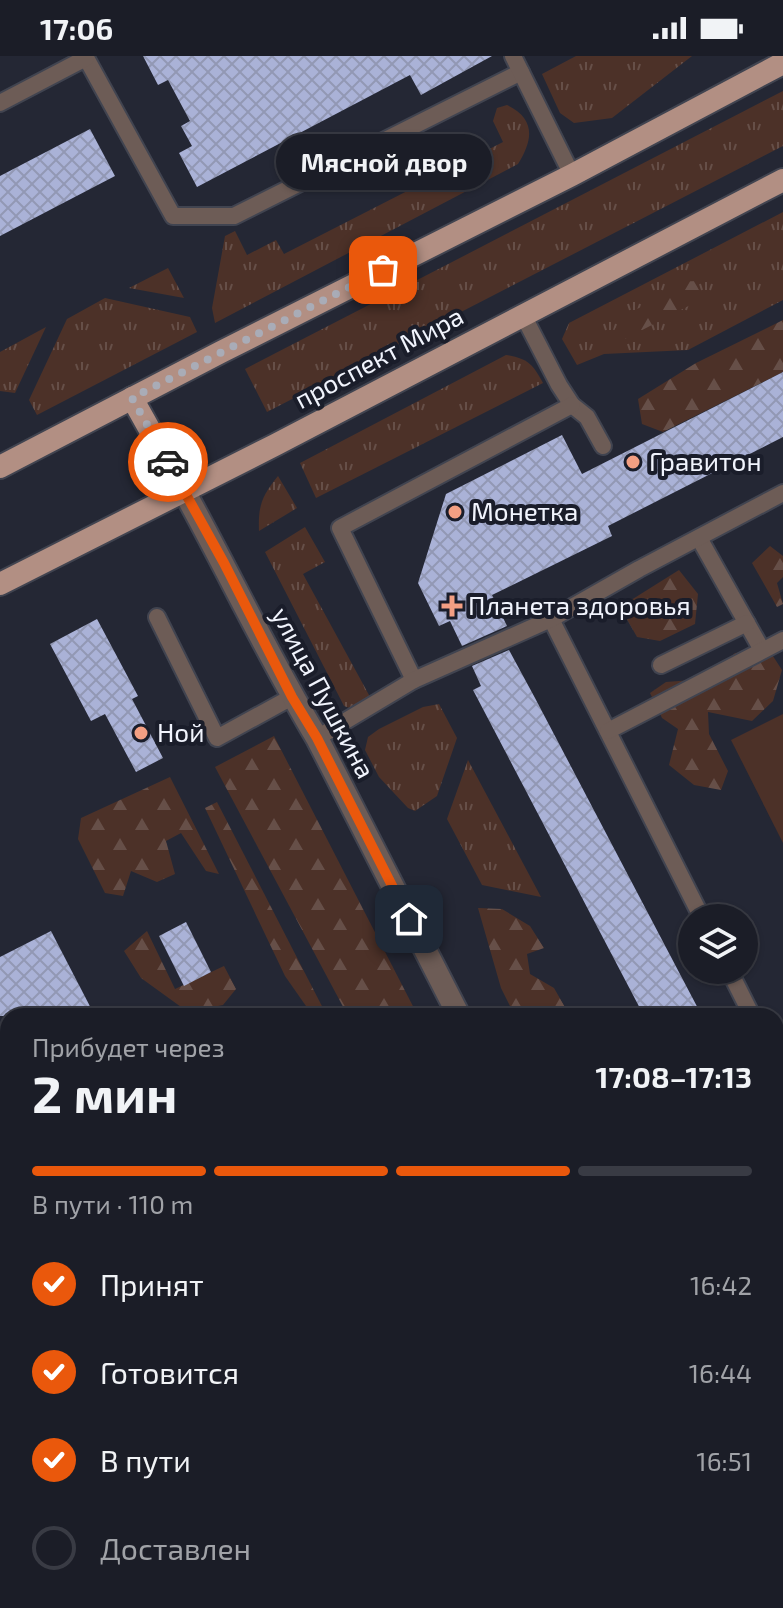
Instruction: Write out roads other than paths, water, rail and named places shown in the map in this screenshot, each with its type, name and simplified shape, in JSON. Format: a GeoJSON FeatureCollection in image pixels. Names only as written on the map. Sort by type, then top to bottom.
{"type":"FeatureCollection","features":[{"type":"Feature","properties":{"kind":"main road"},"geometry":{"type":"LineString","coordinates":[[0,467],[572,175],[783,63]]}},
{"type":"Feature","properties":{"kind":"main road","name":"проспект Мира"},"geometry":{"type":"LineString","coordinates":[[0,584],[783,180]]}},
{"type":"Feature","properties":{"kind":"main road","name":"улица Пушкина"},"geometry":{"type":"LineString","coordinates":[[132,398],[184,491]]}},
{"type":"Feature","properties":{"kind":"street","name":"улица Пушкина"},"geometry":{"type":"LineString","coordinates":[[184,491],[292,697],[317,738],[455,1008]]}},
{"type":"Feature","properties":{"kind":"lane"},"geometry":{"type":"LineString","coordinates":[[513,56],[572,175]]}},
{"type":"Feature","properties":{"kind":"lane"},"geometry":{"type":"LineString","coordinates":[[0,103],[86,57],[173,216],[234,216],[521,72]]}},
{"type":"Feature","properties":{"kind":"lane"},"geometry":{"type":"LineString","coordinates":[[523,315],[559,385],[572,405],[587,417],[603,446]]}},
{"type":"Feature","properties":{"kind":"lane"},"geometry":{"type":"LineString","coordinates":[[414,680],[340,528],[572,405]]}},
{"type":"Feature","properties":{"kind":"lane"},"geometry":{"type":"LineString","coordinates":[[317,738],[414,680],[551,619],[783,493]]}},
{"type":"Feature","properties":{"kind":"lane"},"geometry":{"type":"LineString","coordinates":[[699,538],[762,650]]}},
{"type":"Feature","properties":{"kind":"lane"},"geometry":{"type":"LineString","coordinates":[[157,617],[217,738],[292,697]]}},
{"type":"Feature","properties":{"kind":"lane"},"geometry":{"type":"LineString","coordinates":[[551,619],[695,904]]}},
{"type":"Feature","properties":{"kind":"lane"},"geometry":{"type":"LineString","coordinates":[[661,665],[747,623]]}},
{"type":"Feature","properties":{"kind":"lane"},"geometry":{"type":"LineString","coordinates":[[608,731],[783,640]]}},
{"type":"Feature","properties":{"kind":"lane"},"geometry":{"type":"LineString","coordinates":[[736,984],[748,1008]]}},
{"type":"Feature","properties":{"kind":"place","name":"Мясной двор"},"geometry":{"type":"Point","coordinates":[383,270]}},
{"type":"Feature","properties":{"kind":"place","name":"Гравитон"},"geometry":{"type":"Point","coordinates":[633,462]}},
{"type":"Feature","properties":{"kind":"place","name":"Монетка"},"geometry":{"type":"Point","coordinates":[455,512]}},
{"type":"Feature","properties":{"kind":"place","name":"Планета здоровья"},"geometry":{"type":"Point","coordinates":[452,606]}},
{"type":"Feature","properties":{"kind":"place","name":"Ной"},"geometry":{"type":"Point","coordinates":[141,733]}}]}
